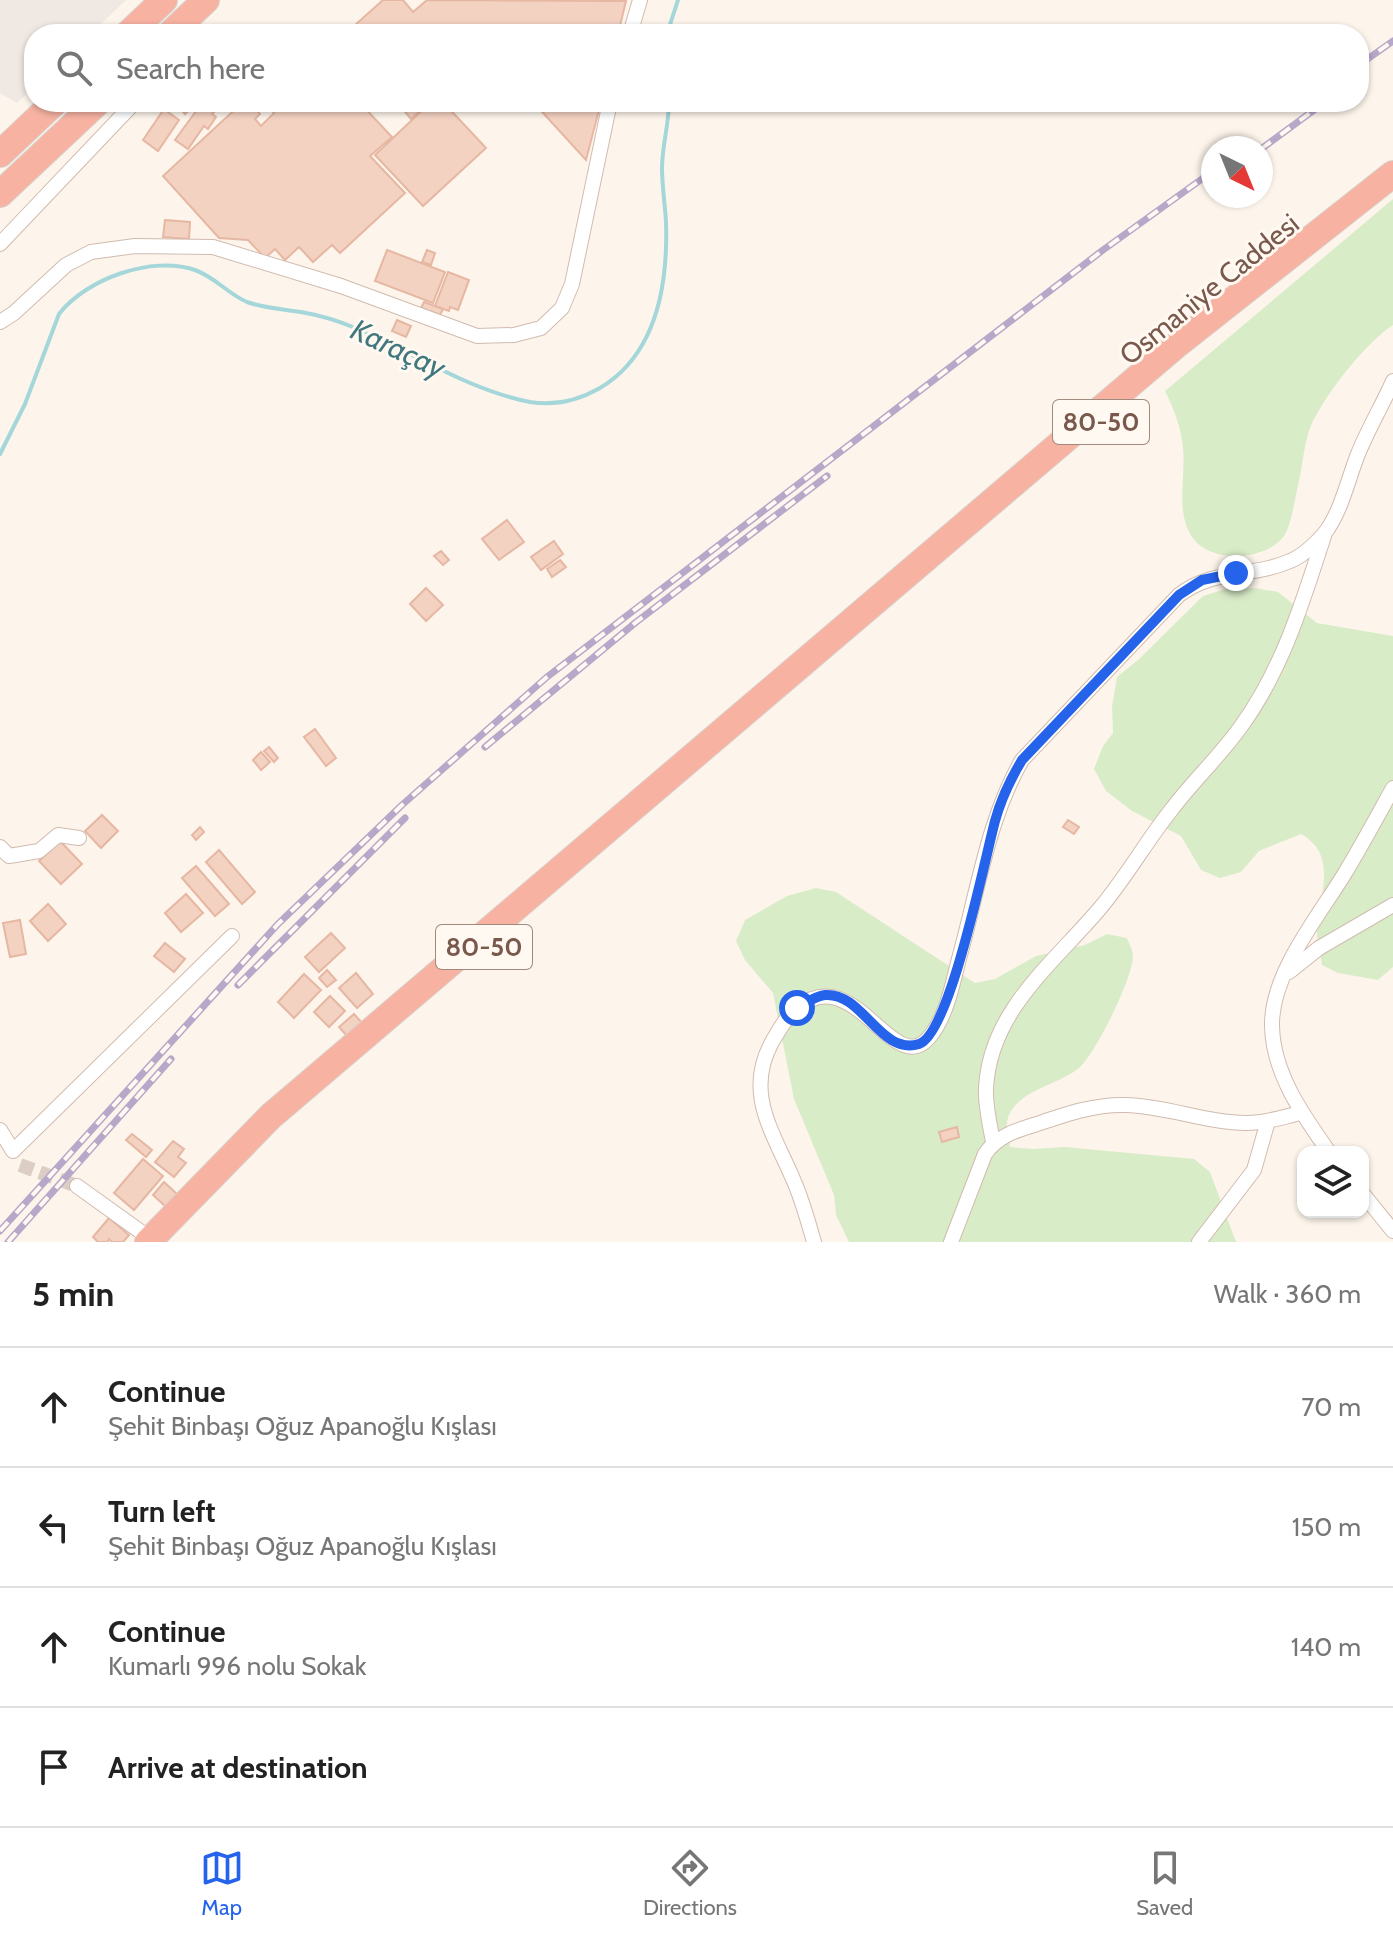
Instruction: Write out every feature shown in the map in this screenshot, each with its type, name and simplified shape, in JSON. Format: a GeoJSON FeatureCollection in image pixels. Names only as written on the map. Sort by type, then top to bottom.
{"type":"FeatureCollection","features":[{"type":"Feature","properties":{"kind":"highway"},"geometry":{"type":"LineString","coordinates":[[139,24],[164,0]]}},
{"type":"Feature","properties":{"kind":"highway"},"geometry":{"type":"LineString","coordinates":[[181,24],[206,0]]}},
{"type":"Feature","properties":{"kind":"highway"},"geometry":{"type":"LineString","coordinates":[[0,154],[44,112]]}},
{"type":"Feature","properties":{"kind":"highway"},"geometry":{"type":"LineString","coordinates":[[0,194],[87,112]]}},
{"type":"Feature","properties":{"kind":"highway"},"geometry":{"type":"LineString","coordinates":[[155,1241],[283,1106],[1175,346],[1393,174]]}},
{"type":"Feature","properties":{"kind":"highway","name":"Osmaniye Caddesi"},"geometry":{"type":"LineString","coordinates":[[155,1241],[275,1126],[816,668],[1185,347],[1393,184]]}},
{"type":"Feature","properties":{"kind":"street"},"geometry":{"type":"LineString","coordinates":[[633,24],[640,0]]}},
{"type":"Feature","properties":{"kind":"street"},"geometry":{"type":"LineString","coordinates":[[0,244],[125,112]]}},
{"type":"Feature","properties":{"kind":"street"},"geometry":{"type":"LineString","coordinates":[[0,322],[66,265],[91,252],[135,246],[166,246],[213,247],[341,286],[477,336],[514,335],[541,328],[562,308],[572,284],[608,112]]}},
{"type":"Feature","properties":{"kind":"street"},"geometry":{"type":"LineString","coordinates":[[993,1142],[986,1087],[998,1039],[1010,1016],[1021,996],[1100,909],[1174,806],[1244,723],[1265,689],[1296,624],[1325,532],[1393,381]]}},
{"type":"Feature","properties":{"kind":"street"},"geometry":{"type":"LineString","coordinates":[[814,1242],[794,1181],[764,1113],[760,1093],[760,1071],[782,1025],[797,1008],[827,995],[843,998],[894,1041],[911,1045],[923,1043],[932,1034],[951,990],[996,819],[1007,785],[1022,760],[1179,595],[1216,575],[1263,570],[1292,560],[1309,549],[1325,532]]}},
{"type":"Feature","properties":{"kind":"street"},"geometry":{"type":"LineString","coordinates":[[1325,1146],[1301,1113],[1280,1067],[1272,1025],[1283,977],[1297,949],[1393,788]]}},
{"type":"Feature","properties":{"kind":"street"},"geometry":{"type":"LineString","coordinates":[[0,847],[9,856],[39,851],[58,835],[79,838]]}},
{"type":"Feature","properties":{"kind":"street"},"geometry":{"type":"LineString","coordinates":[[1283,977],[1319,948],[1393,905]]}},
{"type":"Feature","properties":{"kind":"street"},"geometry":{"type":"LineString","coordinates":[[13,1151],[232,936]]}},
{"type":"Feature","properties":{"kind":"street"},"geometry":{"type":"LineString","coordinates":[[951,1242],[985,1154],[993,1142],[1017,1130],[1084,1108],[1105,1106],[1153,1107],[1239,1123],[1268,1121],[1301,1113]]}},
{"type":"Feature","properties":{"kind":"street"},"geometry":{"type":"LineString","coordinates":[[1199,1242],[1254,1170],[1268,1121]]}},
{"type":"Feature","properties":{"kind":"street"},"geometry":{"type":"LineString","coordinates":[[0,1130],[20,1165]]}},
{"type":"Feature","properties":{"kind":"street"},"geometry":{"type":"LineString","coordinates":[[77,1186],[155,1241]]}},
{"type":"Feature","properties":{"kind":"street"},"geometry":{"type":"LineString","coordinates":[[1369,1201],[1393,1231]]}},
{"type":"Feature","properties":{"kind":"shaded area"},"geometry":{"type":"Polygon","coordinates":[[[0,0],[126,0],[101,24],[24,24],[24,96],[17,103],[0,93],[0,0]]]}},
{"type":"Feature","properties":{"kind":"green space"},"geometry":{"type":"Polygon","coordinates":[[[1393,199],[1393,325],[1348,370],[1312,423],[1287,531],[1276,544],[1252,554],[1238,556],[1211,552],[1200,546],[1187,527],[1182,505],[1182,440],[1177,418],[1165,391],[1393,199]]]}},
{"type":"Feature","properties":{"kind":"green space"},"geometry":{"type":"Polygon","coordinates":[[[1255,588],[1278,592],[1317,623],[1393,636],[1393,967],[1378,980],[1338,973],[1322,965],[1317,933],[1323,866],[1313,843],[1301,834],[1259,851],[1241,872],[1220,878],[1201,870],[1181,836],[1132,811],[1106,791],[1094,769],[1103,746],[1113,733],[1112,706],[1117,677],[1203,596],[1226,589],[1255,588]]]}},
{"type":"Feature","properties":{"kind":"green space"},"geometry":{"type":"Polygon","coordinates":[[[816,888],[836,892],[975,983],[995,979],[1036,956],[1085,945],[1107,934],[1127,938],[1133,954],[1131,966],[1104,1031],[1080,1067],[1027,1096],[1011,1111],[1007,1122],[1010,1147],[1065,1147],[1194,1159],[1210,1172],[1236,1242],[849,1242],[836,1215],[834,1195],[794,1099],[773,993],[745,960],[736,941],[745,920],[787,896],[816,888]]]}},
{"type":"Feature","properties":{"kind":"building"},"geometry":{"type":"Polygon","coordinates":[[[383,0],[403,0],[413,12],[427,0],[626,1],[620,24],[356,24],[383,0]]]}},
{"type":"Feature","properties":{"kind":"building"},"geometry":{"type":"Polygon","coordinates":[[[162,112],[168,112],[179,120],[158,151],[143,140],[162,112]]]}},
{"type":"Feature","properties":{"kind":"building"},"geometry":{"type":"Polygon","coordinates":[[[195,112],[214,112],[212,114],[216,117],[208,129],[204,126],[188,149],[175,140],[195,112]]]}},
{"type":"Feature","properties":{"kind":"building"},"geometry":{"type":"Polygon","coordinates":[[[232,112],[258,112],[260,114],[255,119],[261,126],[273,112],[368,112],[392,137],[370,156],[405,193],[340,253],[332,245],[313,262],[299,247],[285,260],[275,249],[265,258],[248,240],[219,238],[163,176],[232,112]]]}},
{"type":"Feature","properties":{"kind":"building"},"geometry":{"type":"Polygon","coordinates":[[[405,112],[419,112],[411,119],[405,112]]]}},
{"type":"Feature","properties":{"kind":"building"},"geometry":{"type":"Polygon","coordinates":[[[420,112],[452,112],[486,148],[423,206],[375,155],[420,112]]]}},
{"type":"Feature","properties":{"kind":"building"},"geometry":{"type":"Polygon","coordinates":[[[542,112],[598,112],[586,160],[542,112]]]}},
{"type":"Feature","properties":{"kind":"building"},"geometry":{"type":"Polygon","coordinates":[[[165,220],[190,222],[189,239],[163,237],[165,220]]]}},
{"type":"Feature","properties":{"kind":"building"},"geometry":{"type":"Polygon","coordinates":[[[387,250],[445,272],[433,303],[375,281],[387,250]]]}},
{"type":"Feature","properties":{"kind":"building"},"geometry":{"type":"Polygon","coordinates":[[[427,250],[435,253],[431,265],[422,262],[427,250]]]}},
{"type":"Feature","properties":{"kind":"building"},"geometry":{"type":"Polygon","coordinates":[[[448,272],[469,280],[458,310],[450,307],[449,311],[435,306],[448,272]]]}},
{"type":"Feature","properties":{"kind":"building"},"geometry":{"type":"Polygon","coordinates":[[[424,302],[443,309],[440,315],[421,308],[424,302]]]}},
{"type":"Feature","properties":{"kind":"building"},"geometry":{"type":"Polygon","coordinates":[[[397,320],[411,326],[406,337],[392,331],[397,320]]]}},
{"type":"Feature","properties":{"kind":"building"},"geometry":{"type":"Polygon","coordinates":[[[507,520],[524,542],[499,560],[482,539],[507,520]]]}},
{"type":"Feature","properties":{"kind":"building"},"geometry":{"type":"Polygon","coordinates":[[[554,541],[563,554],[541,570],[531,557],[554,541]]]}},
{"type":"Feature","properties":{"kind":"building"},"geometry":{"type":"Polygon","coordinates":[[[441,551],[449,560],[443,565],[434,556],[441,551]]]}},
{"type":"Feature","properties":{"kind":"building"},"geometry":{"type":"Polygon","coordinates":[[[560,560],[566,567],[552,577],[547,569],[560,560]]]}},
{"type":"Feature","properties":{"kind":"building"},"geometry":{"type":"Polygon","coordinates":[[[426,588],[443,605],[426,621],[410,604],[426,588]]]}},
{"type":"Feature","properties":{"kind":"building"},"geometry":{"type":"Polygon","coordinates":[[[315,729],[336,758],[326,766],[304,737],[315,729]]]}},
{"type":"Feature","properties":{"kind":"building"},"geometry":{"type":"Polygon","coordinates":[[[269,747],[278,758],[274,762],[264,751],[269,747]]]}},
{"type":"Feature","properties":{"kind":"building"},"geometry":{"type":"Polygon","coordinates":[[[261,752],[270,762],[261,770],[253,760],[261,752]]]}},
{"type":"Feature","properties":{"kind":"building"},"geometry":{"type":"Polygon","coordinates":[[[102,815],[118,831],[101,848],[85,831],[102,815]]]}},
{"type":"Feature","properties":{"kind":"building"},"geometry":{"type":"Polygon","coordinates":[[[1068,820],[1079,827],[1074,834],[1063,827],[1068,820]]]}},
{"type":"Feature","properties":{"kind":"building"},"geometry":{"type":"Polygon","coordinates":[[[200,827],[204,832],[196,840],[192,835],[200,827]]]}},
{"type":"Feature","properties":{"kind":"building"},"geometry":{"type":"Polygon","coordinates":[[[60,841],[82,864],[61,884],[39,861],[60,841]]]}},
{"type":"Feature","properties":{"kind":"building"},"geometry":{"type":"Polygon","coordinates":[[[219,850],[255,892],[242,904],[206,862],[219,850]]]}},
{"type":"Feature","properties":{"kind":"building"},"geometry":{"type":"Polygon","coordinates":[[[196,866],[229,904],[215,916],[182,878],[196,866]]]}},
{"type":"Feature","properties":{"kind":"building"},"geometry":{"type":"Polygon","coordinates":[[[186,894],[203,913],[181,932],[165,913],[186,894]]]}},
{"type":"Feature","properties":{"kind":"building"},"geometry":{"type":"Polygon","coordinates":[[[48,904],[66,924],[48,941],[30,921],[48,904]]]}},
{"type":"Feature","properties":{"kind":"building"},"geometry":{"type":"Polygon","coordinates":[[[20,920],[26,954],[10,957],[3,923],[20,920]]]}},
{"type":"Feature","properties":{"kind":"building"},"geometry":{"type":"Polygon","coordinates":[[[331,933],[345,948],[319,972],[305,957],[331,933]]]}},
{"type":"Feature","properties":{"kind":"building"},"geometry":{"type":"Polygon","coordinates":[[[165,943],[185,959],[174,972],[154,956],[165,943]]]}},
{"type":"Feature","properties":{"kind":"building"},"geometry":{"type":"Polygon","coordinates":[[[327,970],[336,980],[327,987],[319,978],[327,970]]]}},
{"type":"Feature","properties":{"kind":"building"},"geometry":{"type":"Polygon","coordinates":[[[356,973],[373,994],[357,1008],[339,988],[356,973]]]}},
{"type":"Feature","properties":{"kind":"building"},"geometry":{"type":"Polygon","coordinates":[[[304,974],[321,990],[294,1018],[278,1002],[304,974]]]}},
{"type":"Feature","properties":{"kind":"building"},"geometry":{"type":"Polygon","coordinates":[[[330,996],[345,1011],[329,1027],[314,1012],[330,996]]]}},
{"type":"Feature","properties":{"kind":"building"},"geometry":{"type":"Polygon","coordinates":[[[354,1014],[363,1024],[348,1037],[339,1027],[354,1014]]]}},
{"type":"Feature","properties":{"kind":"building"},"geometry":{"type":"Polygon","coordinates":[[[957,1127],[959,1137],[942,1142],[939,1132],[957,1127]]]}},
{"type":"Feature","properties":{"kind":"building"},"geometry":{"type":"Polygon","coordinates":[[[132,1134],[152,1150],[146,1157],[126,1140],[132,1134]]]}},
{"type":"Feature","properties":{"kind":"building"},"geometry":{"type":"Polygon","coordinates":[[[173,1141],[184,1149],[178,1157],[186,1163],[174,1177],[155,1162],[173,1141]]]}},
{"type":"Feature","properties":{"kind":"building"},"geometry":{"type":"Polygon","coordinates":[[[143,1159],[163,1176],[134,1210],[114,1193],[143,1159]]]}},
{"type":"Feature","properties":{"kind":"building"},"geometry":{"type":"Polygon","coordinates":[[[164,1182],[177,1194],[165,1206],[153,1195],[164,1182]]]}},
{"type":"Feature","properties":{"kind":"building"},"geometry":{"type":"Polygon","coordinates":[[[109,1218],[129,1235],[123,1242],[109,1239],[98,1242],[93,1237],[109,1218]]]}},
{"type":"Feature","properties":{"kind":"waterway","name":"Karaçay"},"geometry":{"type":"LineString","coordinates":[[670,24],[678,0]]}},
{"type":"Feature","properties":{"kind":"waterway","name":"Karaçay"},"geometry":{"type":"LineString","coordinates":[[0,454],[25,404],[59,314],[86,290],[121,273],[140,268],[178,266],[195,270],[240,299],[345,324],[463,380],[507,396],[530,402],[557,402],[575,399],[600,388],[619,374],[635,356],[655,315],[661,292],[666,245],[662,160],[668,112]]}},
{"type":"Feature","properties":{"kind":"tunnel"},"geometry":{"type":"LineString","coordinates":[[20,1165],[77,1186]]}},
{"type":"Feature","properties":{"kind":"railway"},"geometry":{"type":"LineString","coordinates":[[1369,58],[1393,41]]}},
{"type":"Feature","properties":{"kind":"railway"},"geometry":{"type":"LineString","coordinates":[[1273,140],[1311,112]]}},
{"type":"Feature","properties":{"kind":"railway"},"geometry":{"type":"LineString","coordinates":[[0,1231],[278,924],[402,805],[547,677],[1103,250],[1201,180]]}},
{"type":"Feature","properties":{"kind":"railway"},"geometry":{"type":"LineString","coordinates":[[485,747],[635,623],[827,476]]}},
{"type":"Feature","properties":{"kind":"railway"},"geometry":{"type":"LineString","coordinates":[[238,985],[405,818]]}},
{"type":"Feature","properties":{"kind":"railway"},"geometry":{"type":"LineString","coordinates":[[8,1242],[171,1059]]}},
{"type":"Feature","properties":{"kind":"route"},"geometry":{"type":"LineString","coordinates":[[797,1008],[814,998],[827,995],[843,998],[894,1041],[911,1045],[923,1043],[932,1034],[951,990],[996,819],[1007,785],[1022,760],[1179,595],[1202,580],[1236,573]]}}]}
